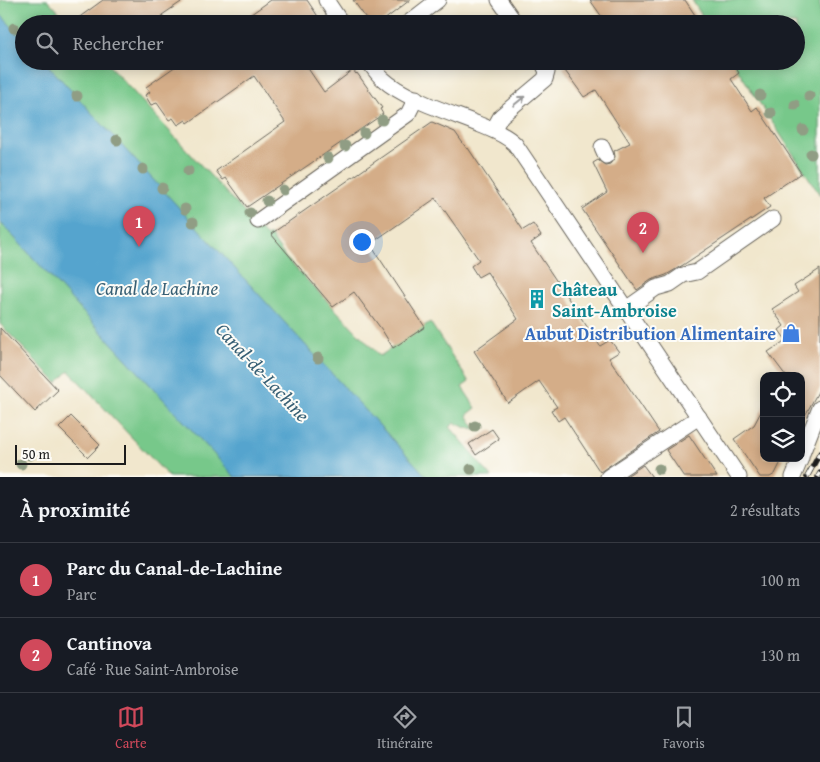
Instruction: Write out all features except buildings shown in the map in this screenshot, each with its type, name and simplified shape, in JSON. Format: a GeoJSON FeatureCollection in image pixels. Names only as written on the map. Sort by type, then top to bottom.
{"type":"FeatureCollection","features":[{"type":"Feature","properties":{"kind":"street"},"geometry":{"type":"LineString","coordinates":[[326,0],[336,15]]}},
{"type":"Feature","properties":{"kind":"street"},"geometry":{"type":"LineString","coordinates":[[419,15],[438,0]]}},
{"type":"Feature","properties":{"kind":"street"},"geometry":{"type":"LineString","coordinates":[[499,0],[510,15]]}},
{"type":"Feature","properties":{"kind":"street"},"geometry":{"type":"LineString","coordinates":[[376,70],[387,83],[416,98],[493,130],[510,139],[519,149],[739,477]]}},
{"type":"Feature","properties":{"kind":"street"},"geometry":{"type":"LineString","coordinates":[[493,130],[501,116],[545,80],[546,70]]}},
{"type":"Feature","properties":{"kind":"street"},"geometry":{"type":"LineString","coordinates":[[258,222],[408,114],[416,98]]}},
{"type":"Feature","properties":{"kind":"street"},"geometry":{"type":"LineString","coordinates":[[629,313],[662,296],[670,284],[683,275],[698,272],[773,220]]}},
{"type":"Feature","properties":{"kind":"street"},"geometry":{"type":"LineString","coordinates":[[805,447],[820,408]]}},
{"type":"Feature","properties":{"kind":"street"},"geometry":{"type":"LineString","coordinates":[[608,477],[699,417]]}},
{"type":"Feature","properties":{"kind":"street"},"geometry":{"type":"LineString","coordinates":[[793,477],[799,462]]}},
{"type":"Feature","properties":{"kind":"green space"},"geometry":{"type":"Polygon","coordinates":[[[0,0],[48,0],[62,15],[15,15],[15,70],[113,70],[267,237],[270,235],[285,257],[380,356],[430,322],[469,382],[462,387],[476,408],[467,415],[476,429],[455,423],[450,427],[492,477],[169,477],[69,371],[57,383],[0,324],[0,0]]]}},
{"type":"Feature","properties":{"kind":"green space"},"geometry":{"type":"Polygon","coordinates":[[[692,0],[820,0],[820,195],[738,70],[805,70],[805,15],[701,15],[692,0]]]}},
{"type":"Feature","properties":{"kind":"water","name":"Canal de Lachine"},"geometry":{"type":"Polygon","coordinates":[[[0,14],[15,30],[15,70],[52,70],[427,477],[235,477],[0,222],[0,14]]]}},
{"type":"Feature","properties":{"kind":"railway"},"geometry":{"type":"LineString","coordinates":[[807,477],[820,453]]}},
{"type":"Feature","properties":{"kind":"railway"},"geometry":{"type":"LineString","coordinates":[[818,477],[820,473]]}},
{"type":"Feature","properties":{"kind":"place","name":"Parc du Canal-de-Lachine"},"geometry":{"type":"Point","coordinates":[139,247]}},
{"type":"Feature","properties":{"kind":"place","name":"Cantinova"},"geometry":{"type":"Point","coordinates":[643,253]}},
{"type":"Feature","properties":{"kind":"place","name":"Château Saint-Ambroise"},"geometry":{"type":"Point","coordinates":[537,299]}},
{"type":"Feature","properties":{"kind":"place","name":"Aubut Distribution Alimentaire"},"geometry":{"type":"Point","coordinates":[791,333]}},
{"type":"Feature","properties":{"kind":"water label","name":"Canal-de-Lachine"},"geometry":{"type":"Point","coordinates":[263,372]}}]}
